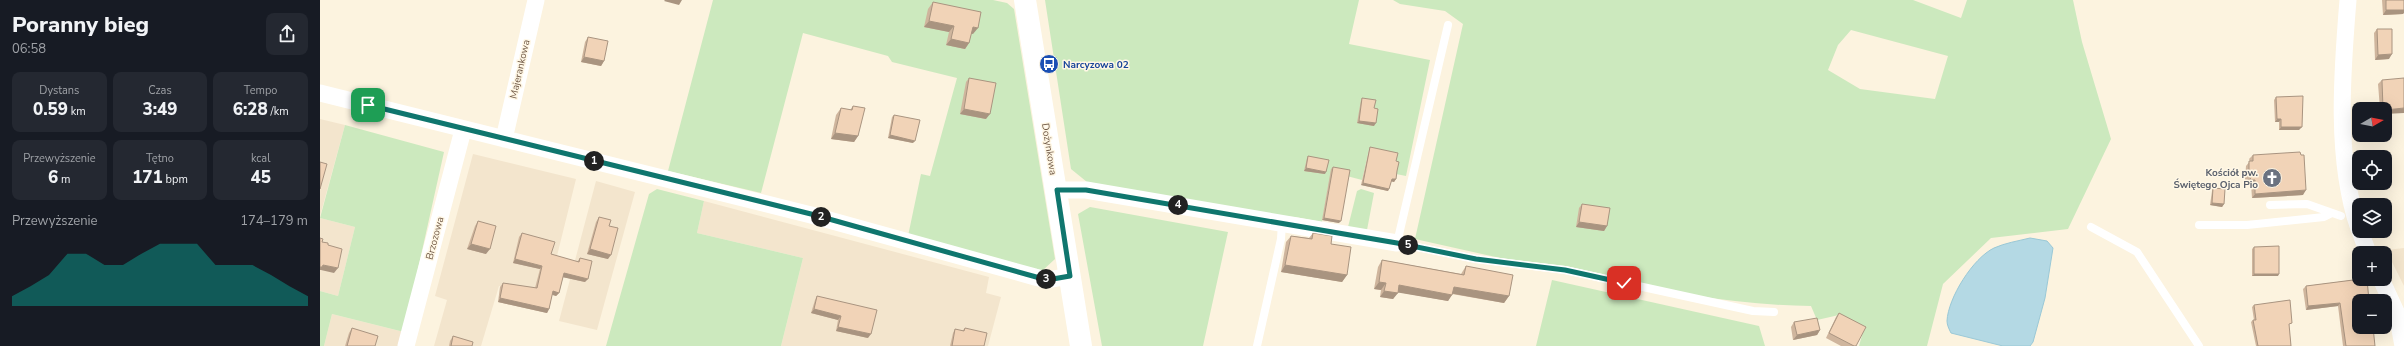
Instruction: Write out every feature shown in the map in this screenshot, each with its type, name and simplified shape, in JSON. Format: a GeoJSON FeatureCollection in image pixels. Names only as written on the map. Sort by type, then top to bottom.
{"type":"FeatureCollection","features":[{"type":"Feature","properties":{"kind":"street","name":"Majerankowa"},"geometry":{"type":"LineString","coordinates":[[504,139],[536,0]]}},
{"type":"Feature","properties":{"kind":"street","name":"Dożynkowa"},"geometry":{"type":"LineString","coordinates":[[1025,0],[1057,190],[1080,346]]}},
{"type":"Feature","properties":{"kind":"street"},"geometry":{"type":"LineString","coordinates":[[2348,0],[2344,128],[2349,187],[2352,200]]}},
{"type":"Feature","properties":{"kind":"street"},"geometry":{"type":"LineString","coordinates":[[320,93],[463,130],[811,214],[1047,280],[1070,276]]}},
{"type":"Feature","properties":{"kind":"street","name":"Brzozowa"},"geometry":{"type":"LineString","coordinates":[[406,346],[463,130]]}},
{"type":"Feature","properties":{"kind":"street"},"geometry":{"type":"LineString","coordinates":[[1057,190],[1086,190],[1397,243]]}},
{"type":"Feature","properties":{"kind":"street"},"geometry":{"type":"LineString","coordinates":[[2384,286],[2397,314],[2403,346]]}},
{"type":"Feature","properties":{"kind":"lane"},"geometry":{"type":"LineString","coordinates":[[1448,25],[1397,243],[1476,259],[1565,270],[1753,310],[1774,312]]}},
{"type":"Feature","properties":{"kind":"lane"},"geometry":{"type":"LineString","coordinates":[[2270,205],[2306,204],[2323,209],[2330,214],[2341,216]]}},
{"type":"Feature","properties":{"kind":"lane"},"geometry":{"type":"LineString","coordinates":[[2199,225],[2247,225],[2324,217],[2330,214]]}},
{"type":"Feature","properties":{"kind":"lane"},"geometry":{"type":"LineString","coordinates":[[1257,346],[1281,240],[1282,223]]}},
{"type":"Feature","properties":{"kind":"lane"},"geometry":{"type":"LineString","coordinates":[[2091,228],[2136,252],[2199,346]]}},
{"type":"Feature","properties":{"kind":"shaded area"},"geometry":{"type":"Polygon","coordinates":[[[320,119],[345,125],[320,216],[320,119]]]}},
{"type":"Feature","properties":{"kind":"shaded area"},"geometry":{"type":"Polygon","coordinates":[[[473,154],[576,179],[556,260],[542,294],[499,286],[481,346],[434,346],[447,300],[435,296],[473,154]]]}},
{"type":"Feature","properties":{"kind":"shaded area"},"geometry":{"type":"Polygon","coordinates":[[[596,181],[635,192],[597,330],[559,321],[596,181]]]}},
{"type":"Feature","properties":{"kind":"shaded area"},"geometry":{"type":"Polygon","coordinates":[[[704,201],[989,277],[986,293],[1001,297],[988,346],[781,346],[803,258],[697,233],[704,201]]]}},
{"type":"Feature","properties":{"kind":"shaded area"},"geometry":{"type":"Polygon","coordinates":[[[320,218],[355,227],[338,296],[320,291],[320,218]]]}},
{"type":"Feature","properties":{"kind":"shaded area"},"geometry":{"type":"Polygon","coordinates":[[[2404,248],[2404,286],[2392,262],[2392,249],[2404,248]]]}},
{"type":"Feature","properties":{"kind":"shaded area"},"geometry":{"type":"Polygon","coordinates":[[[332,314],[404,332],[400,346],[324,346],[332,314]]]}},
{"type":"Feature","properties":{"kind":"green space"},"geometry":{"type":"Polygon","coordinates":[[[713,0],[993,0],[1007,3],[1014,9],[1055,259],[1042,271],[908,236],[921,174],[930,176],[957,78],[892,62],[888,56],[803,33],[761,193],[668,171],[713,0]]]}},
{"type":"Feature","properties":{"kind":"green space"},"geometry":{"type":"Polygon","coordinates":[[[1045,0],[1359,0],[1349,44],[1430,60],[1406,176],[1396,174],[1369,150],[1362,180],[1343,175],[1328,187],[1322,222],[1295,217],[1271,216],[1087,182],[1071,169],[1045,0]]]}},
{"type":"Feature","properties":{"kind":"green space"},"geometry":{"type":"Polygon","coordinates":[[[1393,0],[1913,0],[1961,18],[1967,0],[2073,0],[2082,42],[2111,139],[2068,229],[1991,238],[1943,284],[1927,346],[1859,346],[1864,328],[1839,315],[1817,320],[1811,306],[1732,301],[1679,293],[1554,270],[1415,239],[1463,24],[1445,11],[1400,4],[1393,0]],[[1851,30],[1838,45],[1828,70],[1860,89],[1935,99],[1948,56],[1851,30]]]}},
{"type":"Feature","properties":{"kind":"green space"},"geometry":{"type":"Polygon","coordinates":[[[345,125],[444,152],[404,332],[332,314],[324,346],[320,346],[320,291],[338,296],[355,227],[320,218],[345,125]]]}},
{"type":"Feature","properties":{"kind":"green space"},"geometry":{"type":"Polygon","coordinates":[[[657,189],[704,201],[697,233],[803,258],[781,346],[606,346],[649,194],[657,189]]]}},
{"type":"Feature","properties":{"kind":"green space"},"geometry":{"type":"Polygon","coordinates":[[[1361,189],[1374,193],[1367,230],[1348,227],[1357,191],[1361,189]]]}},
{"type":"Feature","properties":{"kind":"green space"},"geometry":{"type":"Polygon","coordinates":[[[1090,207],[1228,232],[1203,346],[1102,346],[1078,214],[1090,207]]]}},
{"type":"Feature","properties":{"kind":"green space"},"geometry":{"type":"Polygon","coordinates":[[[1552,280],[1759,326],[1765,346],[1536,346],[1552,280]]]}},
{"type":"Feature","properties":{"kind":"water"},"geometry":{"type":"Polygon","coordinates":[[[2030,238],[2047,241],[2053,248],[2045,298],[2033,342],[2030,346],[2003,346],[1951,333],[1947,322],[1948,312],[1957,290],[1970,269],[1986,253],[1994,248],[2007,243],[2030,238]]]}},
{"type":"Feature","properties":{"kind":"building"},"geometry":{"type":"Polygon","coordinates":[[[2386,0],[2404,0],[2404,10],[2386,10],[2386,0]]]}},
{"type":"Feature","properties":{"kind":"building"},"geometry":{"type":"Polygon","coordinates":[[[933,2],[981,12],[978,28],[973,27],[969,43],[951,39],[954,26],[929,21],[933,2]]]}},
{"type":"Feature","properties":{"kind":"building"},"geometry":{"type":"Polygon","coordinates":[[[2377,29],[2392,29],[2392,54],[2378,55],[2377,29]]]}},
{"type":"Feature","properties":{"kind":"building"},"geometry":{"type":"Polygon","coordinates":[[[588,37],[608,41],[604,61],[584,57],[588,37]]]}},
{"type":"Feature","properties":{"kind":"building"},"geometry":{"type":"Polygon","coordinates":[[[969,78],[996,83],[990,114],[964,109],[969,78]]]}},
{"type":"Feature","properties":{"kind":"building"},"geometry":{"type":"Polygon","coordinates":[[[2404,78],[2404,108],[2392,109],[2392,102],[2383,102],[2382,80],[2404,78]]]}},
{"type":"Feature","properties":{"kind":"building"},"geometry":{"type":"Polygon","coordinates":[[[2303,96],[2302,127],[2281,127],[2281,119],[2277,119],[2276,97],[2303,96]]]}},
{"type":"Feature","properties":{"kind":"building"},"geometry":{"type":"Polygon","coordinates":[[[1362,98],[1376,100],[1374,108],[1378,109],[1376,123],[1359,121],[1362,98]]]}},
{"type":"Feature","properties":{"kind":"building"},"geometry":{"type":"Polygon","coordinates":[[[853,106],[865,108],[858,136],[835,133],[841,108],[852,110],[853,106]]]}},
{"type":"Feature","properties":{"kind":"building"},"geometry":{"type":"Polygon","coordinates":[[[894,115],[920,120],[915,141],[890,135],[894,115]]]}},
{"type":"Feature","properties":{"kind":"building"},"geometry":{"type":"Polygon","coordinates":[[[1370,147],[1398,153],[1396,161],[1399,162],[1396,179],[1392,179],[1389,189],[1363,183],[1370,147]]]}},
{"type":"Feature","properties":{"kind":"building","name":"Kościół pw. Świętego Ojca Pio"},"geometry":{"type":"Polygon","coordinates":[[[2300,152],[2301,155],[2304,155],[2306,190],[2255,194],[2255,180],[2251,180],[2249,175],[2249,161],[2253,161],[2253,155],[2300,152]]]}},
{"type":"Feature","properties":{"kind":"building"},"geometry":{"type":"Polygon","coordinates":[[[1308,156],[1329,160],[1326,172],[1306,168],[1308,156]]]}},
{"type":"Feature","properties":{"kind":"building"},"geometry":{"type":"Polygon","coordinates":[[[320,162],[327,164],[320,189],[320,162]]]}},
{"type":"Feature","properties":{"kind":"building"},"geometry":{"type":"Polygon","coordinates":[[[1333,167],[1350,170],[1341,221],[1324,218],[1333,167]]]}},
{"type":"Feature","properties":{"kind":"building"},"geometry":{"type":"Polygon","coordinates":[[[2213,188],[2225,189],[2224,204],[2212,203],[2213,188]]]}},
{"type":"Feature","properties":{"kind":"building"},"geometry":{"type":"Polygon","coordinates":[[[1582,204],[1610,208],[1607,226],[1579,222],[1582,204]]]}},
{"type":"Feature","properties":{"kind":"building"},"geometry":{"type":"Polygon","coordinates":[[[599,217],[611,220],[609,226],[618,228],[611,255],[590,249],[599,217]]]}},
{"type":"Feature","properties":{"kind":"building"},"geometry":{"type":"Polygon","coordinates":[[[478,221],[496,226],[490,249],[471,244],[478,221]]]}},
{"type":"Feature","properties":{"kind":"building"},"geometry":{"type":"Polygon","coordinates":[[[522,233],[555,242],[551,254],[579,262],[580,258],[592,261],[588,279],[564,273],[559,293],[553,291],[549,309],[500,298],[503,283],[537,288],[542,266],[515,259],[522,233]]]}},
{"type":"Feature","properties":{"kind":"building"},"geometry":{"type":"Polygon","coordinates":[[[1313,233],[1332,236],[1331,244],[1351,247],[1347,275],[1285,265],[1291,236],[1312,239],[1313,233]]]}},
{"type":"Feature","properties":{"kind":"building"},"geometry":{"type":"Polygon","coordinates":[[[320,238],[323,239],[322,242],[328,243],[328,245],[342,249],[338,268],[323,265],[320,267],[320,238]]]}},
{"type":"Feature","properties":{"kind":"building"},"geometry":{"type":"Polygon","coordinates":[[[2279,246],[2279,274],[2254,274],[2254,247],[2279,246]]]}},
{"type":"Feature","properties":{"kind":"building"},"geometry":{"type":"Polygon","coordinates":[[[1382,260],[1464,275],[1466,266],[1513,275],[1509,296],[1454,287],[1452,295],[1399,285],[1398,293],[1384,291],[1386,283],[1379,282],[1382,260]]]}},
{"type":"Feature","properties":{"kind":"building"},"geometry":{"type":"Polygon","coordinates":[[[2352,280],[2352,286],[2368,286],[2368,294],[2352,294],[2352,334],[2374,334],[2375,346],[2346,346],[2340,303],[2308,306],[2306,286],[2352,280]]]}},
{"type":"Feature","properties":{"kind":"building"},"geometry":{"type":"Polygon","coordinates":[[[817,296],[877,310],[871,334],[838,327],[841,316],[814,309],[817,296]]]}},
{"type":"Feature","properties":{"kind":"building"},"geometry":{"type":"Polygon","coordinates":[[[2290,300],[2292,323],[2289,324],[2291,346],[2258,346],[2253,320],[2256,320],[2254,305],[2290,300]]]}},
{"type":"Feature","properties":{"kind":"building"},"geometry":{"type":"Polygon","coordinates":[[[1839,313],[1866,327],[1856,346],[1829,333],[1839,313]]]}},
{"type":"Feature","properties":{"kind":"building"},"geometry":{"type":"Polygon","coordinates":[[[1817,318],[1820,330],[1797,335],[1794,322],[1817,318]]]}},
{"type":"Feature","properties":{"kind":"building"},"geometry":{"type":"Polygon","coordinates":[[[352,328],[378,336],[375,346],[347,346],[352,328]]]}},
{"type":"Feature","properties":{"kind":"building"},"geometry":{"type":"Polygon","coordinates":[[[965,328],[987,333],[984,346],[952,346],[955,329],[964,331],[965,328]]]}},
{"type":"Feature","properties":{"kind":"building"},"geometry":{"type":"Polygon","coordinates":[[[453,336],[473,342],[472,346],[451,346],[453,336]]]}},
{"type":"Feature","properties":{"kind":"place","name":"Narcyzowa 02"},"geometry":{"type":"Point","coordinates":[1049,64]}},
{"type":"Feature","properties":{"kind":"place","name":"Kościół pw. Świętego Ojca Pio"},"geometry":{"type":"Point","coordinates":[2272,178]}},
{"type":"Feature","properties":{"kind":"route"},"geometry":{"type":"LineString","coordinates":[[368,105],[463,130],[811,214],[899,240],[1047,280],[1070,276],[1057,190],[1073,189],[1397,243],[1476,259],[1539,268],[1565,270],[1624,283]]}}]}
